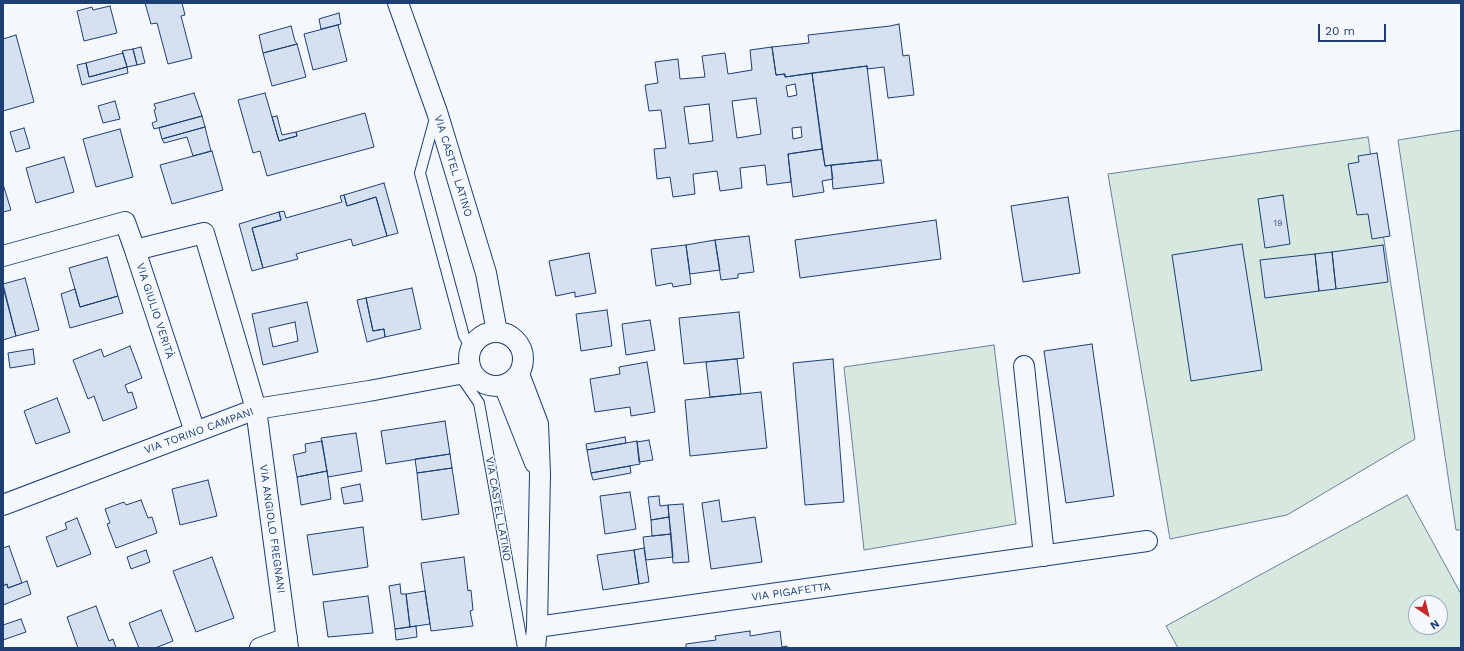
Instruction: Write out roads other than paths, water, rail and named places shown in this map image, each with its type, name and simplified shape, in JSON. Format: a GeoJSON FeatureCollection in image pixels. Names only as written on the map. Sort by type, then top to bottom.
{"type":"FeatureCollection","features":[{"type":"Feature","properties":{"kind":"street","name":"VIA CASTEL LATINO"},"geometry":{"type":"LineString","coordinates":[[398,3],[437,112],[486,273],[498,332]]}},
{"type":"Feature","properties":{"kind":"street"},"geometry":{"type":"LineString","coordinates":[[3,256],[125,222],[135,250]]}},
{"type":"Feature","properties":{"kind":"street","name":"VIA GIULIO VERITÀ"},"geometry":{"type":"LineString","coordinates":[[195,432],[135,250],[204,232],[256,410]]}},
{"type":"Feature","properties":{"kind":"street"},"geometry":{"type":"LineString","coordinates":[[498,332],[506,334],[514,339],[520,347],[522,365],[511,379],[496,386],[488,385],[467,375],[471,369],[469,362],[471,348],[476,341],[489,333],[498,332]]}},
{"type":"Feature","properties":{"kind":"street"},"geometry":{"type":"LineString","coordinates":[[1024,366],[1044,556]]}},
{"type":"Feature","properties":{"kind":"street","name":"VIA TORINO CAMPANI"},"geometry":{"type":"LineString","coordinates":[[3,505],[256,410],[467,375]]}},
{"type":"Feature","properties":{"kind":"street"},"geometry":{"type":"LineString","coordinates":[[511,379],[540,474],[537,627],[534,648]]}},
{"type":"Feature","properties":{"kind":"street","name":"VIA ANGIOLO FREGNANI"},"geometry":{"type":"LineString","coordinates":[[256,410],[288,643]]}},
{"type":"Feature","properties":{"kind":"street","name":"VIA PIGAFETTA"},"geometry":{"type":"LineString","coordinates":[[537,627],[1147,541]]}},
{"type":"Feature","properties":{"kind":"street"},"geometry":{"type":"LineString","coordinates":[[260,648],[288,643]]}},
{"type":"Feature","properties":{"kind":"lane"},"geometry":{"type":"LineString","coordinates":[[437,112],[420,173],[464,336],[471,348]]}},
{"type":"Feature","properties":{"kind":"lane","name":"VIA CASTEL LATINO"},"geometry":{"type":"LineString","coordinates":[[467,375],[479,403],[523,648]]}}]}
